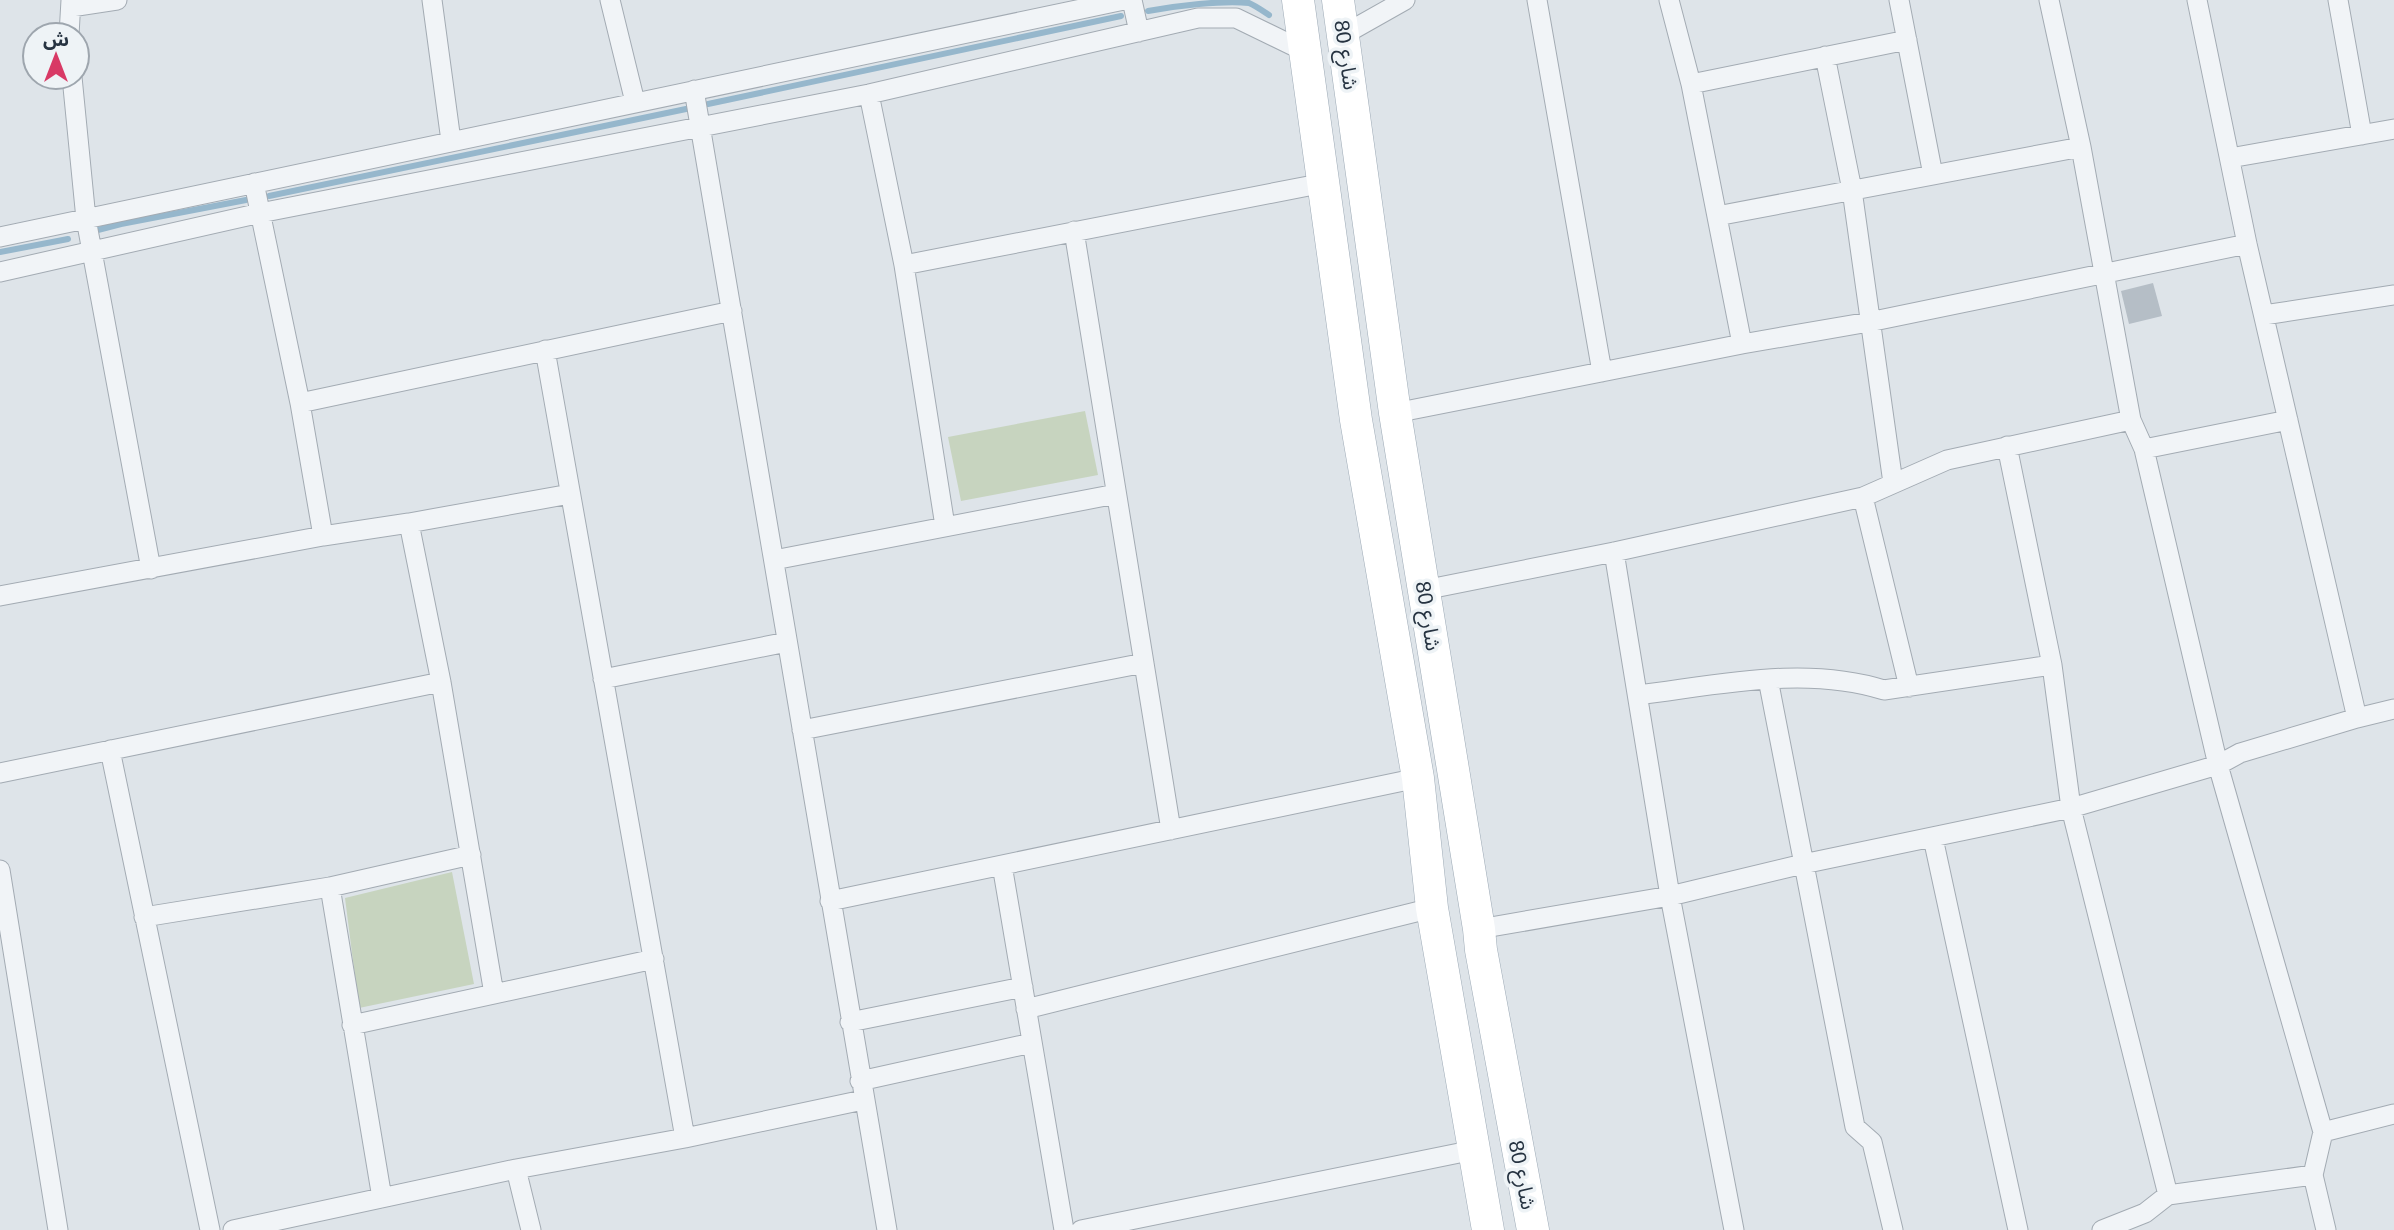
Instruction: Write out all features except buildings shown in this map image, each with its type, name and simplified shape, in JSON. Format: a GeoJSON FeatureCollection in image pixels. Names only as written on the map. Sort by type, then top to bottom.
{"type":"FeatureCollection","features":[{"type":"Feature","properties":{"kind":"main road","name":"شارع 80"},"geometry":{"type":"LineString","coordinates":[[1298,0],[1356,420],[1418,778],[1432,908],[1489,1230]]}},
{"type":"Feature","properties":{"kind":"main road","name":"شارع 80"},"geometry":{"type":"LineString","coordinates":[[1338,0],[1395,413],[1479,929],[1480,950],[1533,1230]]}},
{"type":"Feature","properties":{"kind":"street"},"geometry":{"type":"LineString","coordinates":[[71,4],[117,0]]}},
{"type":"Feature","properties":{"kind":"street"},"geometry":{"type":"LineString","coordinates":[[432,0],[451,141]]}},
{"type":"Feature","properties":{"kind":"street"},"geometry":{"type":"LineString","coordinates":[[610,0],[635,102]]}},
{"type":"Feature","properties":{"kind":"street"},"geometry":{"type":"LineString","coordinates":[[0,237],[694,90],[1080,4],[1124,0]]}},
{"type":"Feature","properties":{"kind":"street"},"geometry":{"type":"LineString","coordinates":[[1132,0],[1139,32]]}},
{"type":"Feature","properties":{"kind":"street"},"geometry":{"type":"LineString","coordinates":[[1343,35],[1405,0]]}},
{"type":"Feature","properties":{"kind":"street"},"geometry":{"type":"LineString","coordinates":[[1537,0],[1602,372]]}},
{"type":"Feature","properties":{"kind":"street"},"geometry":{"type":"LineString","coordinates":[[1668,0],[1691,84],[1742,344]]}},
{"type":"Feature","properties":{"kind":"street"},"geometry":{"type":"LineString","coordinates":[[1899,0],[1933,175]]}},
{"type":"Feature","properties":{"kind":"street"},"geometry":{"type":"LineString","coordinates":[[2049,0],[2081,147],[2131,420],[2144,449],[2218,765],[2323,1132],[2313,1175],[2326,1230]]}},
{"type":"Feature","properties":{"kind":"street"},"geometry":{"type":"LineString","coordinates":[[2197,0],[2247,244],[2357,718]]}},
{"type":"Feature","properties":{"kind":"street"},"geometry":{"type":"LineString","coordinates":[[2338,0],[2362,135]]}},
{"type":"Feature","properties":{"kind":"street"},"geometry":{"type":"LineString","coordinates":[[0,272],[260,213],[869,94],[1198,18],[1236,18],[1306,52]]}},
{"type":"Feature","properties":{"kind":"street"},"geometry":{"type":"LineString","coordinates":[[1691,84],[1907,40]]}},
{"type":"Feature","properties":{"kind":"street"},"geometry":{"type":"LineString","coordinates":[[1825,56],[1852,190],[1893,483]]}},
{"type":"Feature","properties":{"kind":"street"},"geometry":{"type":"LineString","coordinates":[[694,90],[887,1230]]}},
{"type":"Feature","properties":{"kind":"street"},"geometry":{"type":"LineString","coordinates":[[73,91],[86,219],[150,569]]}},
{"type":"Feature","properties":{"kind":"street"},"geometry":{"type":"LineString","coordinates":[[869,94],[904,265],[945,526]]}},
{"type":"Feature","properties":{"kind":"street"},"geometry":{"type":"LineString","coordinates":[[2230,159],[2394,129]]}},
{"type":"Feature","properties":{"kind":"street"},"geometry":{"type":"LineString","coordinates":[[1717,216],[2081,147]]}},
{"type":"Feature","properties":{"kind":"street"},"geometry":{"type":"LineString","coordinates":[[254,183],[300,403],[323,536]]}},
{"type":"Feature","properties":{"kind":"street"},"geometry":{"type":"LineString","coordinates":[[904,265],[1324,183]]}},
{"type":"Feature","properties":{"kind":"street"},"geometry":{"type":"LineString","coordinates":[[1074,231],[1171,830]]}},
{"type":"Feature","properties":{"kind":"street"},"geometry":{"type":"LineString","coordinates":[[1395,413],[1742,344],[1870,322],[2247,244]]}},
{"type":"Feature","properties":{"kind":"street"},"geometry":{"type":"LineString","coordinates":[[2264,315],[2394,295]]}},
{"type":"Feature","properties":{"kind":"street"},"geometry":{"type":"LineString","coordinates":[[300,403],[732,310]]}},
{"type":"Feature","properties":{"kind":"street"},"geometry":{"type":"LineString","coordinates":[[545,350],[685,1138]]}},
{"type":"Feature","properties":{"kind":"street"},"geometry":{"type":"LineString","coordinates":[[1424,590],[1614,552],[1863,497],[1947,460],[2131,420]]}},
{"type":"Feature","properties":{"kind":"street"},"geometry":{"type":"LineString","coordinates":[[2144,449],[2288,420]]}},
{"type":"Feature","properties":{"kind":"street"},"geometry":{"type":"LineString","coordinates":[[2007,446],[2052,664],[2071,808],[2168,1195]]}},
{"type":"Feature","properties":{"kind":"street"},"geometry":{"type":"LineString","coordinates":[[0,596],[323,536],[570,494]]}},
{"type":"Feature","properties":{"kind":"street"},"geometry":{"type":"LineString","coordinates":[[774,560],[1116,494]]}},
{"type":"Feature","properties":{"kind":"street"},"geometry":{"type":"LineString","coordinates":[[1863,497],[1909,687]]}},
{"type":"Feature","properties":{"kind":"street"},"geometry":{"type":"LineString","coordinates":[[409,523],[441,682],[494,994]]}},
{"type":"Feature","properties":{"kind":"street"},"geometry":{"type":"LineString","coordinates":[[1614,552],[1670,896],[1734,1230]]}},
{"type":"Feature","properties":{"kind":"street"},"geometry":{"type":"LineString","coordinates":[[603,678],[787,642]]}},
{"type":"Feature","properties":{"kind":"street"},"geometry":{"type":"LineString","coordinates":[[802,730],[1144,663]]}},
{"type":"Feature","properties":{"kind":"street"},"geometry":{"type":"LineString","coordinates":[[1638,695],[1806,677],[1859,682],[1884,690],[2052,664]]}},
{"type":"Feature","properties":{"kind":"street"},"geometry":{"type":"LineString","coordinates":[[1768,680],[1855,1127],[1872,1142],[1893,1230]]}},
{"type":"Feature","properties":{"kind":"street"},"geometry":{"type":"LineString","coordinates":[[0,773],[441,682]]}},
{"type":"Feature","properties":{"kind":"street"},"geometry":{"type":"LineString","coordinates":[[1479,929],[1670,896],[1803,864],[2071,808],[2218,765],[2240,753],[2394,709]]}},
{"type":"Feature","properties":{"kind":"street"},"geometry":{"type":"LineString","coordinates":[[110,750],[210,1230]]}},
{"type":"Feature","properties":{"kind":"street"},"geometry":{"type":"LineString","coordinates":[[830,901],[1418,778]]}},
{"type":"Feature","properties":{"kind":"street"},"geometry":{"type":"LineString","coordinates":[[1933,838],[2018,1230]]}},
{"type":"Feature","properties":{"kind":"street"},"geometry":{"type":"LineString","coordinates":[[144,917],[330,887],[471,855]]}},
{"type":"Feature","properties":{"kind":"street"},"geometry":{"type":"LineString","coordinates":[[1002,865],[1064,1230]]}},
{"type":"Feature","properties":{"kind":"street"},"geometry":{"type":"LineString","coordinates":[[0,870],[58,1230]]}},
{"type":"Feature","properties":{"kind":"street"},"geometry":{"type":"LineString","coordinates":[[330,887],[383,1198]]}},
{"type":"Feature","properties":{"kind":"street"},"geometry":{"type":"LineString","coordinates":[[1026,1009],[1432,908]]}},
{"type":"Feature","properties":{"kind":"street"},"geometry":{"type":"LineString","coordinates":[[352,1025],[654,959]]}},
{"type":"Feature","properties":{"kind":"street"},"geometry":{"type":"LineString","coordinates":[[850,1022],[1023,987]]}},
{"type":"Feature","properties":{"kind":"street"},"geometry":{"type":"LineString","coordinates":[[233,1230],[516,1169],[685,1138],[1032,1043]]}},
{"type":"Feature","properties":{"kind":"street"},"geometry":{"type":"LineString","coordinates":[[2323,1132],[2394,1114]]}},
{"type":"Feature","properties":{"kind":"street"},"geometry":{"type":"LineString","coordinates":[[1081,1230],[1474,1150]]}},
{"type":"Feature","properties":{"kind":"street"},"geometry":{"type":"LineString","coordinates":[[516,1169],[531,1230]]}},
{"type":"Feature","properties":{"kind":"street"},"geometry":{"type":"LineString","coordinates":[[2102,1230],[2147,1222],[2168,1195],[2313,1175]]}},
{"type":"Feature","properties":{"kind":"green space"},"geometry":{"type":"Polygon","coordinates":[[[1085,411],[1098,475],[961,501],[948,437],[1085,411]]]}},
{"type":"Feature","properties":{"kind":"green space"},"geometry":{"type":"Polygon","coordinates":[[[452,872],[474,984],[359,1008],[345,898],[452,872]]]}},
{"type":"Feature","properties":{"kind":"waterway"},"geometry":{"type":"LineString","coordinates":[[1148,11],[1238,2],[1249,3],[1269,15]]}},
{"type":"Feature","properties":{"kind":"waterway"},"geometry":{"type":"LineString","coordinates":[[708,104],[1121,16]]}},
{"type":"Feature","properties":{"kind":"waterway"},"geometry":{"type":"LineString","coordinates":[[269,196],[686,109]]}},
{"type":"Feature","properties":{"kind":"waterway"},"geometry":{"type":"LineString","coordinates":[[94,231],[246,200]]}},
{"type":"Feature","properties":{"kind":"waterway"},"geometry":{"type":"LineString","coordinates":[[0,252],[68,239]]}}]}
